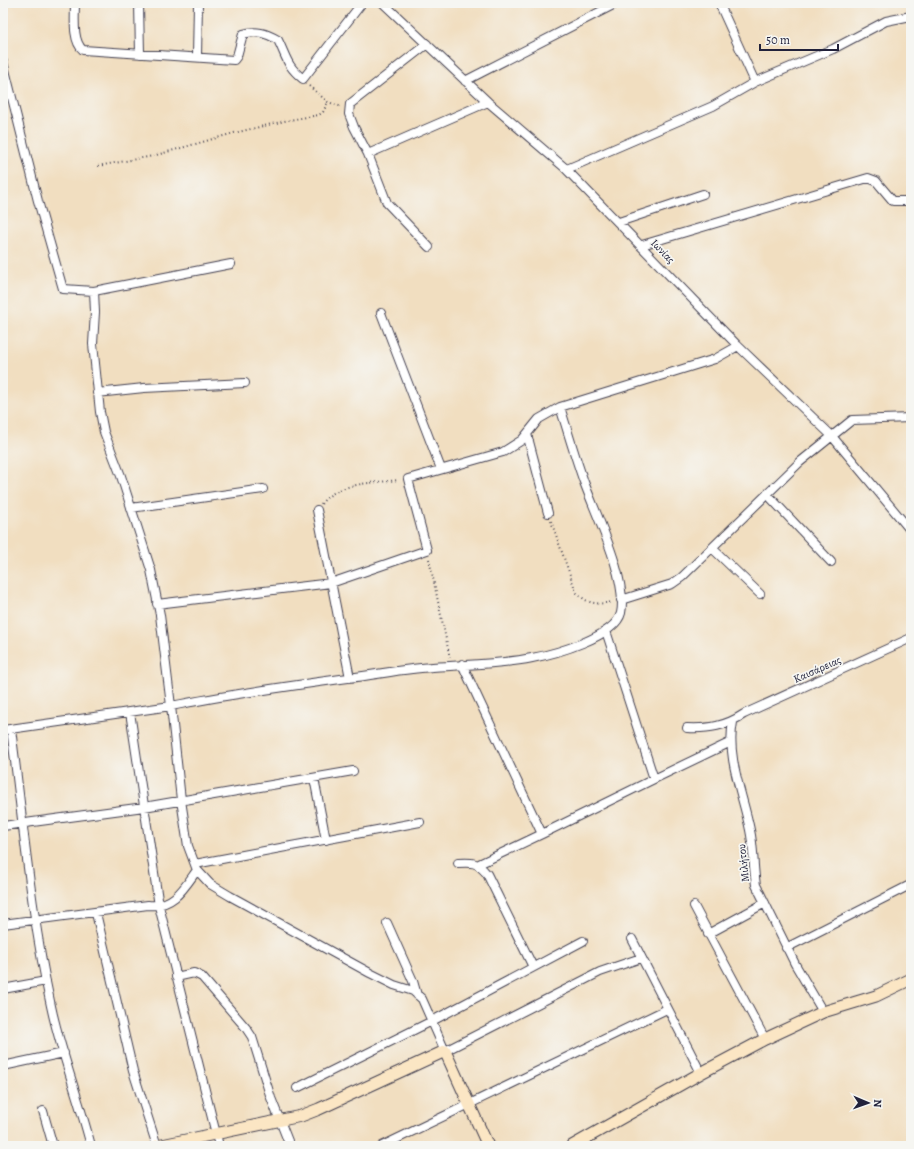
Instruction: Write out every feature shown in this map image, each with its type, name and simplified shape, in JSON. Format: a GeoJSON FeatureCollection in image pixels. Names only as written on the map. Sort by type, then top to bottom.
{"type":"FeatureCollection","features":[{"type":"Feature","properties":{"kind":"street"},"geometry":{"type":"LineString","coordinates":[[75,3],[75,28],[79,46],[83,50],[234,60],[237,56],[243,34],[252,31],[267,34],[278,40],[286,61],[293,71],[303,79],[362,3]]}},
{"type":"Feature","properties":{"kind":"street"},"geometry":{"type":"LineString","coordinates":[[139,3],[140,54]]}},
{"type":"Feature","properties":{"kind":"street"},"geometry":{"type":"LineString","coordinates":[[197,57],[198,3]]}},
{"type":"Feature","properties":{"kind":"street","name":"Ιωνίας"},"geometry":{"type":"LineString","coordinates":[[383,3],[488,102],[567,169],[738,346],[831,435],[911,531]]}},
{"type":"Feature","properties":{"kind":"street"},"geometry":{"type":"LineString","coordinates":[[465,81],[617,3]]}},
{"type":"Feature","properties":{"kind":"street"},"geometry":{"type":"LineString","coordinates":[[718,3],[756,82]]}},
{"type":"Feature","properties":{"kind":"street"},"geometry":{"type":"LineString","coordinates":[[567,169],[713,106],[756,82],[833,49],[886,21],[911,16]]}},
{"type":"Feature","properties":{"kind":"street"},"geometry":{"type":"LineString","coordinates":[[427,44],[350,104],[349,114],[368,154],[387,203],[429,247]]}},
{"type":"Feature","properties":{"kind":"street"},"geometry":{"type":"LineString","coordinates":[[3,62],[38,201],[63,289],[94,291],[231,264]]}},
{"type":"Feature","properties":{"kind":"street"},"geometry":{"type":"LineString","coordinates":[[368,154],[488,102]]}},
{"type":"Feature","properties":{"kind":"street"},"geometry":{"type":"LineString","coordinates":[[642,245],[868,178],[876,181],[893,201],[911,201]]}},
{"type":"Feature","properties":{"kind":"street"},"geometry":{"type":"LineString","coordinates":[[619,222],[703,194]]}},
{"type":"Feature","properties":{"kind":"street"},"geometry":{"type":"LineString","coordinates":[[94,291],[95,312],[93,344],[97,393],[104,432],[151,570],[171,706],[181,800],[188,846],[196,867],[210,884],[230,896],[370,973],[417,994],[422,999],[488,1146]]}},
{"type":"Feature","properties":{"kind":"street"},"geometry":{"type":"LineString","coordinates":[[381,313],[441,469]]}},
{"type":"Feature","properties":{"kind":"street"},"geometry":{"type":"LineString","coordinates":[[157,604],[331,583],[427,550],[408,479],[503,452],[514,446],[527,434],[539,419],[560,406],[715,359],[738,346]]}},
{"type":"Feature","properties":{"kind":"street"},"geometry":{"type":"LineString","coordinates":[[97,393],[144,388],[245,383]]}},
{"type":"Feature","properties":{"kind":"street"},"geometry":{"type":"LineString","coordinates":[[91,1146],[64,1053],[46,981],[35,920],[24,824],[7,729],[171,706],[251,691],[413,668],[500,663],[533,658],[586,642],[606,631],[618,620],[622,600],[620,585],[611,552],[584,481],[560,406]]}},
{"type":"Feature","properties":{"kind":"street"},"geometry":{"type":"LineString","coordinates":[[622,600],[672,584],[682,578],[767,494],[831,435],[852,420],[911,418]]}},
{"type":"Feature","properties":{"kind":"street"},"geometry":{"type":"LineString","coordinates":[[527,434],[548,513]]}},
{"type":"Feature","properties":{"kind":"street"},"geometry":{"type":"LineString","coordinates":[[131,508],[263,489]]}},
{"type":"Feature","properties":{"kind":"street"},"geometry":{"type":"LineString","coordinates":[[767,494],[831,562]]}},
{"type":"Feature","properties":{"kind":"street"},"geometry":{"type":"LineString","coordinates":[[317,510],[350,678]]}},
{"type":"Feature","properties":{"kind":"street"},"geometry":{"type":"LineString","coordinates":[[712,548],[760,594]]}},
{"type":"Feature","properties":{"kind":"street"},"geometry":{"type":"LineString","coordinates":[[606,631],[654,779]]}},
{"type":"Feature","properties":{"kind":"street","name":"Καισάρειας"},"geometry":{"type":"LineString","coordinates":[[687,728],[709,729],[733,722],[744,714],[911,638]]}},
{"type":"Feature","properties":{"kind":"street"},"geometry":{"type":"LineString","coordinates":[[462,664],[542,834]]}},
{"type":"Feature","properties":{"kind":"street"},"geometry":{"type":"LineString","coordinates":[[130,712],[158,906],[219,1146]]}},
{"type":"Feature","properties":{"kind":"street","name":"Μιλήτου"},"geometry":{"type":"LineString","coordinates":[[733,722],[731,742],[754,850],[754,872],[756,885],[786,948],[823,1012]]}},
{"type":"Feature","properties":{"kind":"street"},"geometry":{"type":"LineString","coordinates":[[458,863],[469,862],[479,864],[731,742]]}},
{"type":"Feature","properties":{"kind":"street"},"geometry":{"type":"LineString","coordinates":[[3,826],[144,807],[353,771]]}},
{"type":"Feature","properties":{"kind":"street"},"geometry":{"type":"LineString","coordinates":[[314,778],[326,840]]}},
{"type":"Feature","properties":{"kind":"street"},"geometry":{"type":"LineString","coordinates":[[3,924],[148,905],[158,906],[178,896],[196,867],[420,822]]}},
{"type":"Feature","properties":{"kind":"street"},"geometry":{"type":"LineString","coordinates":[[479,864],[487,874],[532,967]]}},
{"type":"Feature","properties":{"kind":"street"},"geometry":{"type":"LineString","coordinates":[[786,948],[908,886]]}},
{"type":"Feature","properties":{"kind":"street"},"geometry":{"type":"LineString","coordinates":[[708,934],[764,903]]}},
{"type":"Feature","properties":{"kind":"street"},"geometry":{"type":"LineString","coordinates":[[694,906],[765,1039]]}},
{"type":"Feature","properties":{"kind":"street"},"geometry":{"type":"LineString","coordinates":[[96,913],[133,1071],[157,1146],[280,1122],[319,1110],[445,1050],[600,972],[641,958]]}},
{"type":"Feature","properties":{"kind":"street"},"geometry":{"type":"LineString","coordinates":[[387,923],[413,980],[417,994]]}},
{"type":"Feature","properties":{"kind":"street"},"geometry":{"type":"LineString","coordinates":[[632,939],[667,1010],[701,1073]]}},
{"type":"Feature","properties":{"kind":"street"},"geometry":{"type":"LineString","coordinates":[[297,1088],[432,1021],[583,941]]}},
{"type":"Feature","properties":{"kind":"street"},"geometry":{"type":"LineString","coordinates":[[176,977],[194,973],[202,977],[246,1028],[252,1037],[280,1122],[290,1146]]}},
{"type":"Feature","properties":{"kind":"street"},"geometry":{"type":"LineString","coordinates":[[572,1146],[701,1073],[765,1039],[823,1012],[876,996],[911,980]]}},
{"type":"Feature","properties":{"kind":"street"},"geometry":{"type":"LineString","coordinates":[[3,989],[46,981]]}},
{"type":"Feature","properties":{"kind":"street"},"geometry":{"type":"LineString","coordinates":[[382,1146],[667,1010]]}},
{"type":"Feature","properties":{"kind":"street"},"geometry":{"type":"LineString","coordinates":[[3,1066],[64,1053]]}},
{"type":"Feature","properties":{"kind":"street"},"geometry":{"type":"LineString","coordinates":[[43,1111],[53,1146]]}},
{"type":"Feature","properties":{"kind":"path"},"geometry":{"type":"LineString","coordinates":[[303,79],[317,94],[328,102],[337,106],[349,108]]}},
{"type":"Feature","properties":{"kind":"path"},"geometry":{"type":"LineString","coordinates":[[98,166],[153,156],[234,133],[318,115],[323,112],[328,102]]}},
{"type":"Feature","properties":{"kind":"path"},"geometry":{"type":"LineString","coordinates":[[317,510],[325,499],[349,487],[408,479]]}},
{"type":"Feature","properties":{"kind":"path"},"geometry":{"type":"LineString","coordinates":[[548,513],[576,592],[584,601],[592,603],[622,600]]}},
{"type":"Feature","properties":{"kind":"path"},"geometry":{"type":"LineString","coordinates":[[427,550],[452,665]]}}]}
